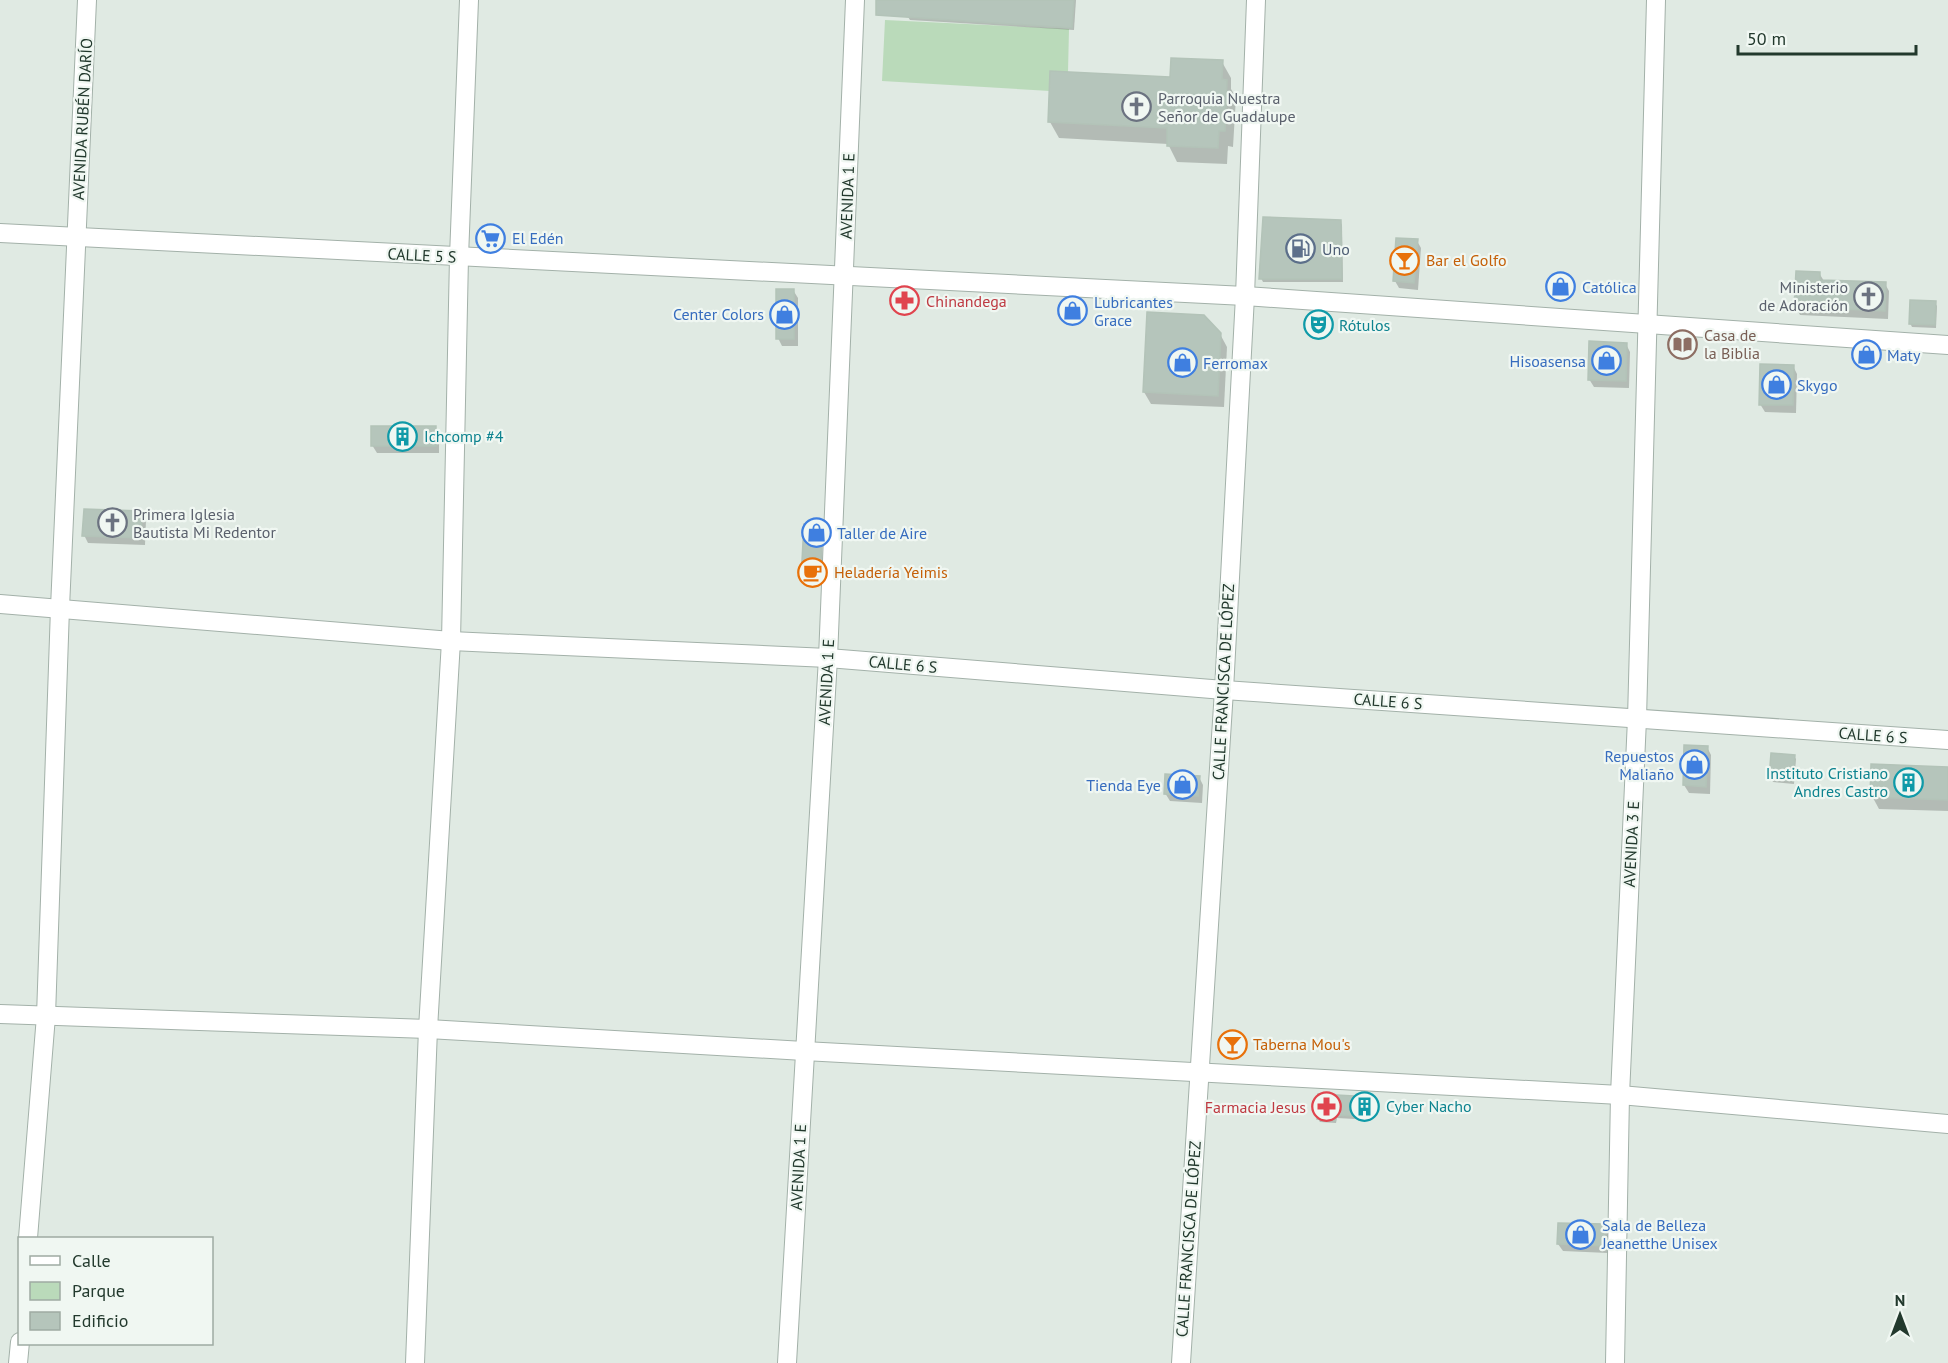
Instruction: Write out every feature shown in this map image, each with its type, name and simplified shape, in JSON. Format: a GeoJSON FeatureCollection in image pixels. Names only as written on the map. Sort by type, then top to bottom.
{"type":"FeatureCollection","features":[{"type":"Feature","properties":{"kind":"street","name":"AVENIDA RUBÉN DARÍO"},"geometry":{"type":"LineString","coordinates":[[28,1237],[46,1016],[60,608],[87,0]]}},
{"type":"Feature","properties":{"kind":"street"},"geometry":{"type":"LineString","coordinates":[[415,1363],[428,1029],[451,641],[459,257],[469,0]]}},
{"type":"Feature","properties":{"kind":"street","name":"AVENIDA 1 E"},"geometry":{"type":"LineString","coordinates":[[787,1363],[828,658],[855,0]]}},
{"type":"Feature","properties":{"kind":"street","name":"CALLE FRANCISCA DE LÓPEZ"},"geometry":{"type":"LineString","coordinates":[[1181,1363],[1224,690],[1245,296],[1256,0]]}},
{"type":"Feature","properties":{"kind":"street","name":"AVENIDA 3 E"},"geometry":{"type":"LineString","coordinates":[[1615,1363],[1620,1095],[1637,719],[1656,0]]}},
{"type":"Feature","properties":{"kind":"street","name":"CALLE 5 S"},"geometry":{"type":"LineString","coordinates":[[0,233],[1245,296],[1948,345]]}},
{"type":"Feature","properties":{"kind":"street","name":"CALLE 6 S"},"geometry":{"type":"LineString","coordinates":[[0,604],[451,641],[828,658],[1224,690],[1948,740]]}},
{"type":"Feature","properties":{"kind":"street"},"geometry":{"type":"LineString","coordinates":[[0,1014],[428,1029],[1620,1095],[1948,1124]]}},
{"type":"Feature","properties":{"kind":"street"},"geometry":{"type":"LineString","coordinates":[[18,1363],[20,1345]]}},
{"type":"Feature","properties":{"kind":"green space"},"geometry":{"type":"Polygon","coordinates":[[[885,20],[1069,29],[1068,72],[1050,71],[1050,91],[882,81],[885,20]]]}},
{"type":"Feature","properties":{"kind":"building"},"geometry":{"type":"Polygon","coordinates":[[[876,0],[1074,0],[1072,28],[876,15],[876,0]]]}},
{"type":"Feature","properties":{"kind":"building","name":"Parroquia Nuestra Señor de Guadalupe"},"geometry":{"type":"Polygon","coordinates":[[[1171,58],[1223,60],[1222,79],[1227,80],[1225,131],[1219,131],[1218,148],[1167,146],[1167,128],[1048,122],[1050,71],[1170,77],[1171,58]]]}},
{"type":"Feature","properties":{"kind":"building","name":"Uno"},"geometry":{"type":"Polygon","coordinates":[[[1263,217],[1341,220],[1342,279],[1259,279],[1263,217]]]}},
{"type":"Feature","properties":{"kind":"building","name":"Bar el Golfo"},"geometry":{"type":"Polygon","coordinates":[[[1396,238],[1418,239],[1414,283],[1393,281],[1396,238]]]}},
{"type":"Feature","properties":{"kind":"building"},"geometry":{"type":"Polygon","coordinates":[[[1796,271],[1820,272],[1820,280],[1886,282],[1885,311],[1794,307],[1796,271]]]}},
{"type":"Feature","properties":{"kind":"building","name":"Center Colors"},"geometry":{"type":"Polygon","coordinates":[[[776,289],[794,289],[794,339],[776,339],[776,289]]]}},
{"type":"Feature","properties":{"kind":"building"},"geometry":{"type":"Polygon","coordinates":[[[1910,300],[1936,301],[1935,325],[1909,324],[1910,300]]]}},
{"type":"Feature","properties":{"kind":"building","name":"Ferromax"},"geometry":{"type":"Polygon","coordinates":[[[1147,312],[1204,315],[1221,333],[1218,396],[1143,392],[1147,312]]]}},
{"type":"Feature","properties":{"kind":"building","name":"Hisoasensa"},"geometry":{"type":"Polygon","coordinates":[[[1589,341],[1627,343],[1626,381],[1588,380],[1589,341]]]}},
{"type":"Feature","properties":{"kind":"building","name":"Skygo"},"geometry":{"type":"Polygon","coordinates":[[[1760,364],[1794,365],[1793,405],[1759,405],[1760,364]]]}},
{"type":"Feature","properties":{"kind":"building","name":"Ichcomp #4"},"geometry":{"type":"Polygon","coordinates":[[[371,426],[436,426],[436,446],[371,446],[371,426]]]}},
{"type":"Feature","properties":{"kind":"building","name":"Primera Iglesia Bautista Mi Redentor"},"geometry":{"type":"Polygon","coordinates":[[[84,509],[142,511],[141,538],[82,536],[84,509]]]}},
{"type":"Feature","properties":{"kind":"building"},"geometry":{"type":"Polygon","coordinates":[[[804,524],[822,525],[820,580],[801,579],[804,524]]]}},
{"type":"Feature","properties":{"kind":"building","name":"Repuestos Maliaño"},"geometry":{"type":"Polygon","coordinates":[[[1684,745],[1708,746],[1706,787],[1683,785],[1684,745]]]}},
{"type":"Feature","properties":{"kind":"building"},"geometry":{"type":"Polygon","coordinates":[[[1771,753],[1795,755],[1793,781],[1769,779],[1771,753]]]}},
{"type":"Feature","properties":{"kind":"building","name":"Instituto Cristiano Andres Castro"},"geometry":{"type":"Polygon","coordinates":[[[1871,764],[1948,767],[1948,800],[1870,797],[1871,764]]]}},
{"type":"Feature","properties":{"kind":"building","name":"Tienda Eye"},"geometry":{"type":"Polygon","coordinates":[[[1165,774],[1200,776],[1198,796],[1164,794],[1165,774]]]}},
{"type":"Feature","properties":{"kind":"building"},"geometry":{"type":"Polygon","coordinates":[[[1318,1094],[1372,1097],[1371,1117],[1336,1115],[1335,1121],[1317,1119],[1318,1094]]]}},
{"type":"Feature","properties":{"kind":"building","name":"Sala de Belleza Jeanetthe Unisex"},"geometry":{"type":"Polygon","coordinates":[[[1558,1223],[1605,1224],[1604,1246],[1557,1244],[1558,1223]]]}},
{"type":"Feature","properties":{"kind":"place","name":"Parroquia Nuestra Señor de Guadalupe"},"geometry":{"type":"Point","coordinates":[1137,107]}},
{"type":"Feature","properties":{"kind":"place","name":"El Edén"},"geometry":{"type":"Point","coordinates":[491,238]}},
{"type":"Feature","properties":{"kind":"place","name":"Uno"},"geometry":{"type":"Point","coordinates":[1301,249]}},
{"type":"Feature","properties":{"kind":"place","name":"Bar el Golfo"},"geometry":{"type":"Point","coordinates":[1405,260]}},
{"type":"Feature","properties":{"kind":"place","name":"Católica"},"geometry":{"type":"Point","coordinates":[1561,287]}},
{"type":"Feature","properties":{"kind":"place","name":"Ministerio de Adoración"},"geometry":{"type":"Point","coordinates":[1869,296]}},
{"type":"Feature","properties":{"kind":"place","name":"Chinandega"},"geometry":{"type":"Point","coordinates":[905,301]}},
{"type":"Feature","properties":{"kind":"place","name":"Lubricantes Grace"},"geometry":{"type":"Point","coordinates":[1073,311]}},
{"type":"Feature","properties":{"kind":"place","name":"Center Colors"},"geometry":{"type":"Point","coordinates":[785,314]}},
{"type":"Feature","properties":{"kind":"place","name":"Rótulos"},"geometry":{"type":"Point","coordinates":[1318,325]}},
{"type":"Feature","properties":{"kind":"place","name":"Casa de la Biblia"},"geometry":{"type":"Point","coordinates":[1683,344]}},
{"type":"Feature","properties":{"kind":"place","name":"Maty"},"geometry":{"type":"Point","coordinates":[1866,355]}},
{"type":"Feature","properties":{"kind":"place","name":"Hisoasensa"},"geometry":{"type":"Point","coordinates":[1607,361]}},
{"type":"Feature","properties":{"kind":"place","name":"Ferromax"},"geometry":{"type":"Point","coordinates":[1182,363]}},
{"type":"Feature","properties":{"kind":"place","name":"Skygo"},"geometry":{"type":"Point","coordinates":[1776,385]}},
{"type":"Feature","properties":{"kind":"place","name":"Ichcomp #4"},"geometry":{"type":"Point","coordinates":[403,436]}},
{"type":"Feature","properties":{"kind":"place","name":"Primera Iglesia Bautista Mi Redentor"},"geometry":{"type":"Point","coordinates":[112,523]}},
{"type":"Feature","properties":{"kind":"place","name":"Taller de Aire"},"geometry":{"type":"Point","coordinates":[816,533]}},
{"type":"Feature","properties":{"kind":"place","name":"Heladería Yeimis"},"geometry":{"type":"Point","coordinates":[813,572]}},
{"type":"Feature","properties":{"kind":"place","name":"Repuestos Maliaño"},"geometry":{"type":"Point","coordinates":[1695,765]}},
{"type":"Feature","properties":{"kind":"place","name":"Instituto Cristiano Andres Castro"},"geometry":{"type":"Point","coordinates":[1909,782]}},
{"type":"Feature","properties":{"kind":"place","name":"Tienda Eye"},"geometry":{"type":"Point","coordinates":[1182,785]}},
{"type":"Feature","properties":{"kind":"place","name":"Taberna Mou's"},"geometry":{"type":"Point","coordinates":[1232,1044]}},
{"type":"Feature","properties":{"kind":"place","name":"Cyber Nacho"},"geometry":{"type":"Point","coordinates":[1365,1106]}},
{"type":"Feature","properties":{"kind":"place","name":"Farmacia Jesus"},"geometry":{"type":"Point","coordinates":[1327,1107]}},
{"type":"Feature","properties":{"kind":"place","name":"Sala de Belleza Jeanetthe Unisex"},"geometry":{"type":"Point","coordinates":[1581,1234]}}]}
